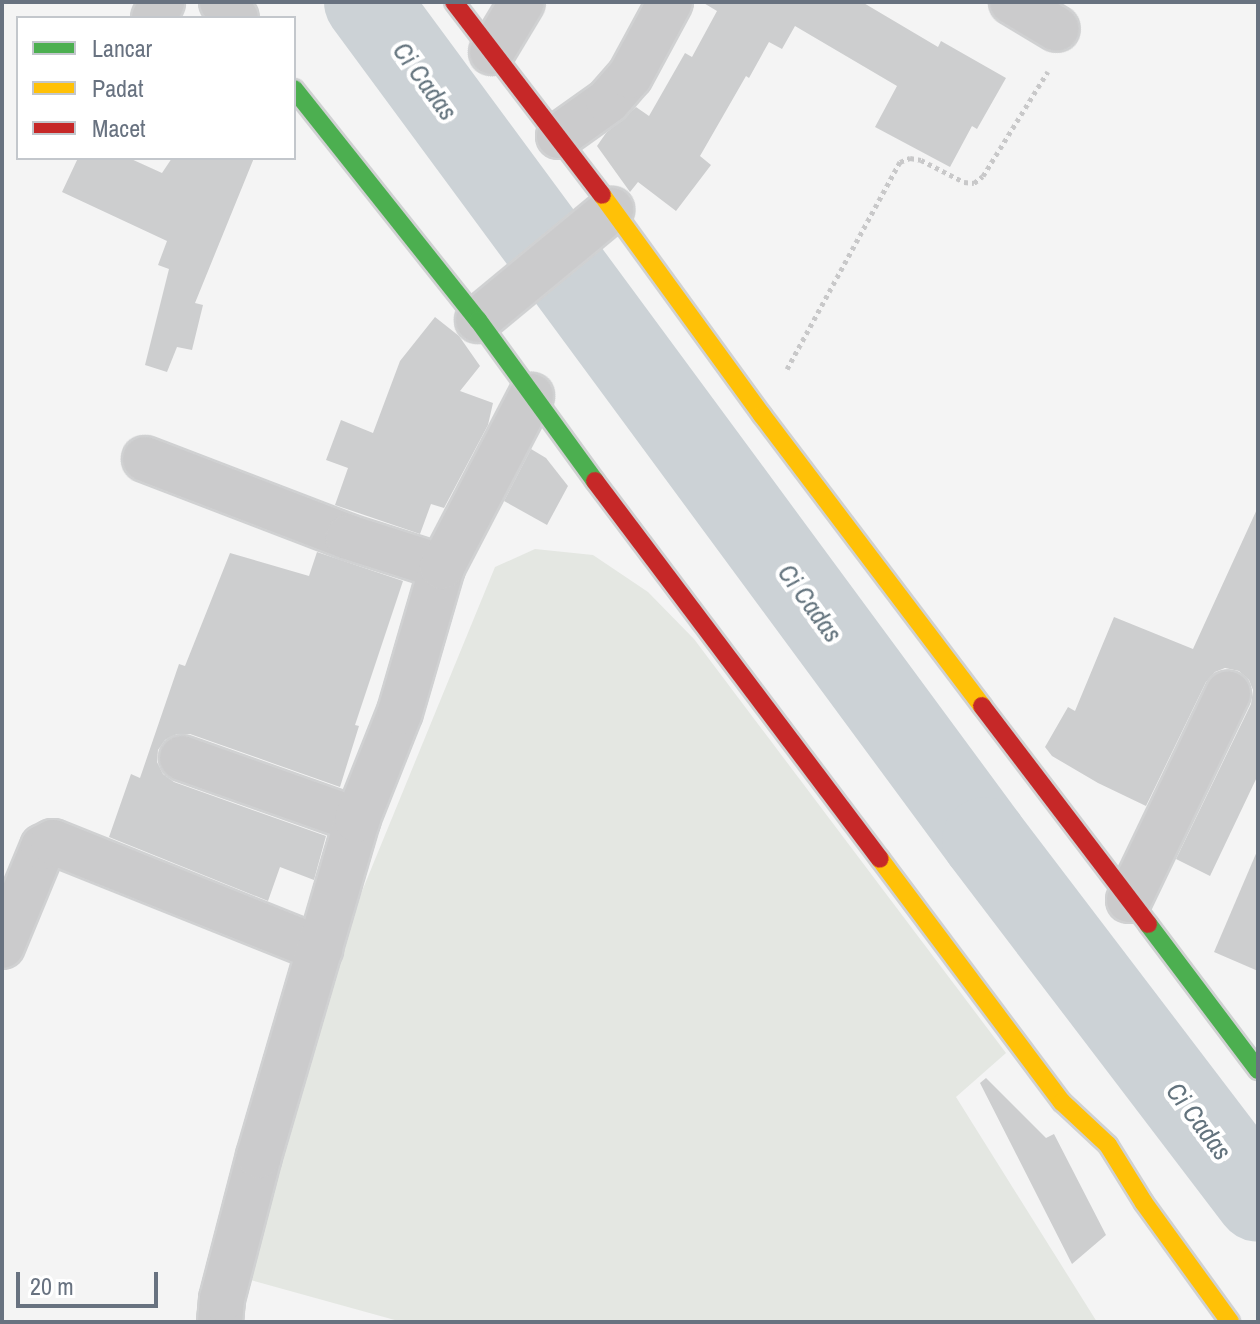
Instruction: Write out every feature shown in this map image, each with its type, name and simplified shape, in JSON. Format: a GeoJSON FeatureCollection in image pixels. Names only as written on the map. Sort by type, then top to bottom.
{"type":"FeatureCollection","features":[{"type":"Feature","properties":{"kind":"street"},"geometry":{"type":"LineString","coordinates":[[454,2],[559,136],[603,217],[762,415],[1258,1070]]}},
{"type":"Feature","properties":{"kind":"street"},"geometry":{"type":"LineString","coordinates":[[492,52],[522,2]]}},
{"type":"Feature","properties":{"kind":"street"},"geometry":{"type":"LineString","coordinates":[[559,136],[608,101],[630,76],[670,2]]}},
{"type":"Feature","properties":{"kind":"street"},"geometry":{"type":"LineString","coordinates":[[1012,2],[1057,29]]}},
{"type":"Feature","properties":{"kind":"street"},"geometry":{"type":"LineString","coordinates":[[296,91],[486,314],[531,396],[898,882],[981,997],[1062,1102],[1108,1145],[1144,1203],[1230,1322]]}},
{"type":"Feature","properties":{"kind":"street"},"geometry":{"type":"LineString","coordinates":[[486,314],[603,217]]}},
{"type":"Feature","properties":{"kind":"street"},"geometry":{"type":"LineString","coordinates":[[220,1322],[222,1299],[259,1156],[357,820],[400,712],[442,567],[531,396]]}},
{"type":"Feature","properties":{"kind":"street"},"geometry":{"type":"LineString","coordinates":[[145,459],[348,537],[442,567]]}},
{"type":"Feature","properties":{"kind":"street"},"geometry":{"type":"LineString","coordinates":[[1129,900],[1228,693]]}},
{"type":"Feature","properties":{"kind":"street"},"geometry":{"type":"LineString","coordinates":[[182,758],[357,820]]}},
{"type":"Feature","properties":{"kind":"street"},"geometry":{"type":"LineString","coordinates":[[2,946],[43,847],[53,842],[320,949]]}},
{"type":"Feature","properties":{"kind":"path"},"geometry":{"type":"LineString","coordinates":[[762,415],[900,162],[910,158],[921,160],[964,182],[974,183],[983,176],[1060,52],[1057,29]]}},
{"type":"Feature","properties":{"kind":"shaded area"},"geometry":{"type":"Polygon","coordinates":[[[535,549],[593,555],[648,592],[694,639],[1006,1053],[956,1097],[1097,1322],[402,1322],[243,1278],[335,957],[495,567],[535,549]]]}},
{"type":"Feature","properties":{"kind":"building"},"geometry":{"type":"Polygon","coordinates":[[[702,2],[862,2],[938,47],[941,41],[1006,78],[977,129],[972,126],[950,167],[875,127],[897,86],[795,26],[782,49],[769,42],[749,78],[746,76],[700,156],[711,165],[676,211],[638,182],[630,192],[597,146],[606,133],[636,107],[649,116],[685,53],[692,57],[717,11],[702,2]]]}},
{"type":"Feature","properties":{"kind":"building"},"geometry":{"type":"Polygon","coordinates":[[[77,160],[133,160],[162,173],[171,160],[253,160],[195,303],[203,305],[192,350],[177,347],[167,372],[145,365],[169,269],[158,265],[167,241],[62,192],[77,160]]]}},
{"type":"Feature","properties":{"kind":"building"},"geometry":{"type":"Polygon","coordinates":[[[435,317],[459,336],[480,366],[460,391],[493,403],[488,425],[444,508],[431,504],[420,534],[335,505],[348,468],[326,460],[341,420],[373,433],[400,361],[435,317]]]}},
{"type":"Feature","properties":{"kind":"building"},"geometry":{"type":"Polygon","coordinates":[[[531,449],[546,458],[568,486],[547,525],[504,501],[531,449]]]}},
{"type":"Feature","properties":{"kind":"building"},"geometry":{"type":"Polygon","coordinates":[[[1258,507],[1258,775],[1210,876],[1176,859],[1251,704],[1253,690],[1249,680],[1239,671],[1225,668],[1215,672],[1206,682],[1146,806],[1098,783],[1052,756],[1045,747],[1068,707],[1075,711],[1114,617],[1193,649],[1258,507]]]}},
{"type":"Feature","properties":{"kind":"building"},"geometry":{"type":"Polygon","coordinates":[[[317,552],[403,581],[355,725],[359,726],[340,787],[190,734],[177,734],[165,740],[158,750],[157,762],[163,774],[174,782],[326,836],[314,880],[280,867],[268,901],[109,837],[131,774],[140,778],[179,664],[185,666],[230,553],[309,576],[317,552]]]}},
{"type":"Feature","properties":{"kind":"building"},"geometry":{"type":"Polygon","coordinates":[[[1258,849],[1258,971],[1214,952],[1258,849]]]}},
{"type":"Feature","properties":{"kind":"building"},"geometry":{"type":"Polygon","coordinates":[[[986,1078],[1046,1138],[1054,1134],[1106,1235],[1072,1264],[980,1083],[986,1078]]]}},
{"type":"Feature","properties":{"kind":"waterway","name":"Ci Cadas"},"geometry":{"type":"LineString","coordinates":[[367,2],[985,840],[1258,1199]]}},
{"type":"Feature","properties":{"kind":"traffic: fast"},"geometry":{"type":"LineString","coordinates":[[296,92],[478,320],[595,481]]}},
{"type":"Feature","properties":{"kind":"traffic: fast"},"geometry":{"type":"LineString","coordinates":[[1148,924],[1258,1070]]}},
{"type":"Feature","properties":{"kind":"traffic: slow"},"geometry":{"type":"LineString","coordinates":[[602,195],[762,415],[982,706]]}},
{"type":"Feature","properties":{"kind":"traffic: slow"},"geometry":{"type":"LineString","coordinates":[[880,859],[1062,1102],[1108,1145],[1144,1203],[1230,1322]]}},
{"type":"Feature","properties":{"kind":"traffic: jam"},"geometry":{"type":"LineString","coordinates":[[454,2],[602,195]]}},
{"type":"Feature","properties":{"kind":"traffic: jam"},"geometry":{"type":"LineString","coordinates":[[595,481],[880,859]]}},
{"type":"Feature","properties":{"kind":"traffic: jam"},"geometry":{"type":"LineString","coordinates":[[982,706],[1148,924]]}}]}
